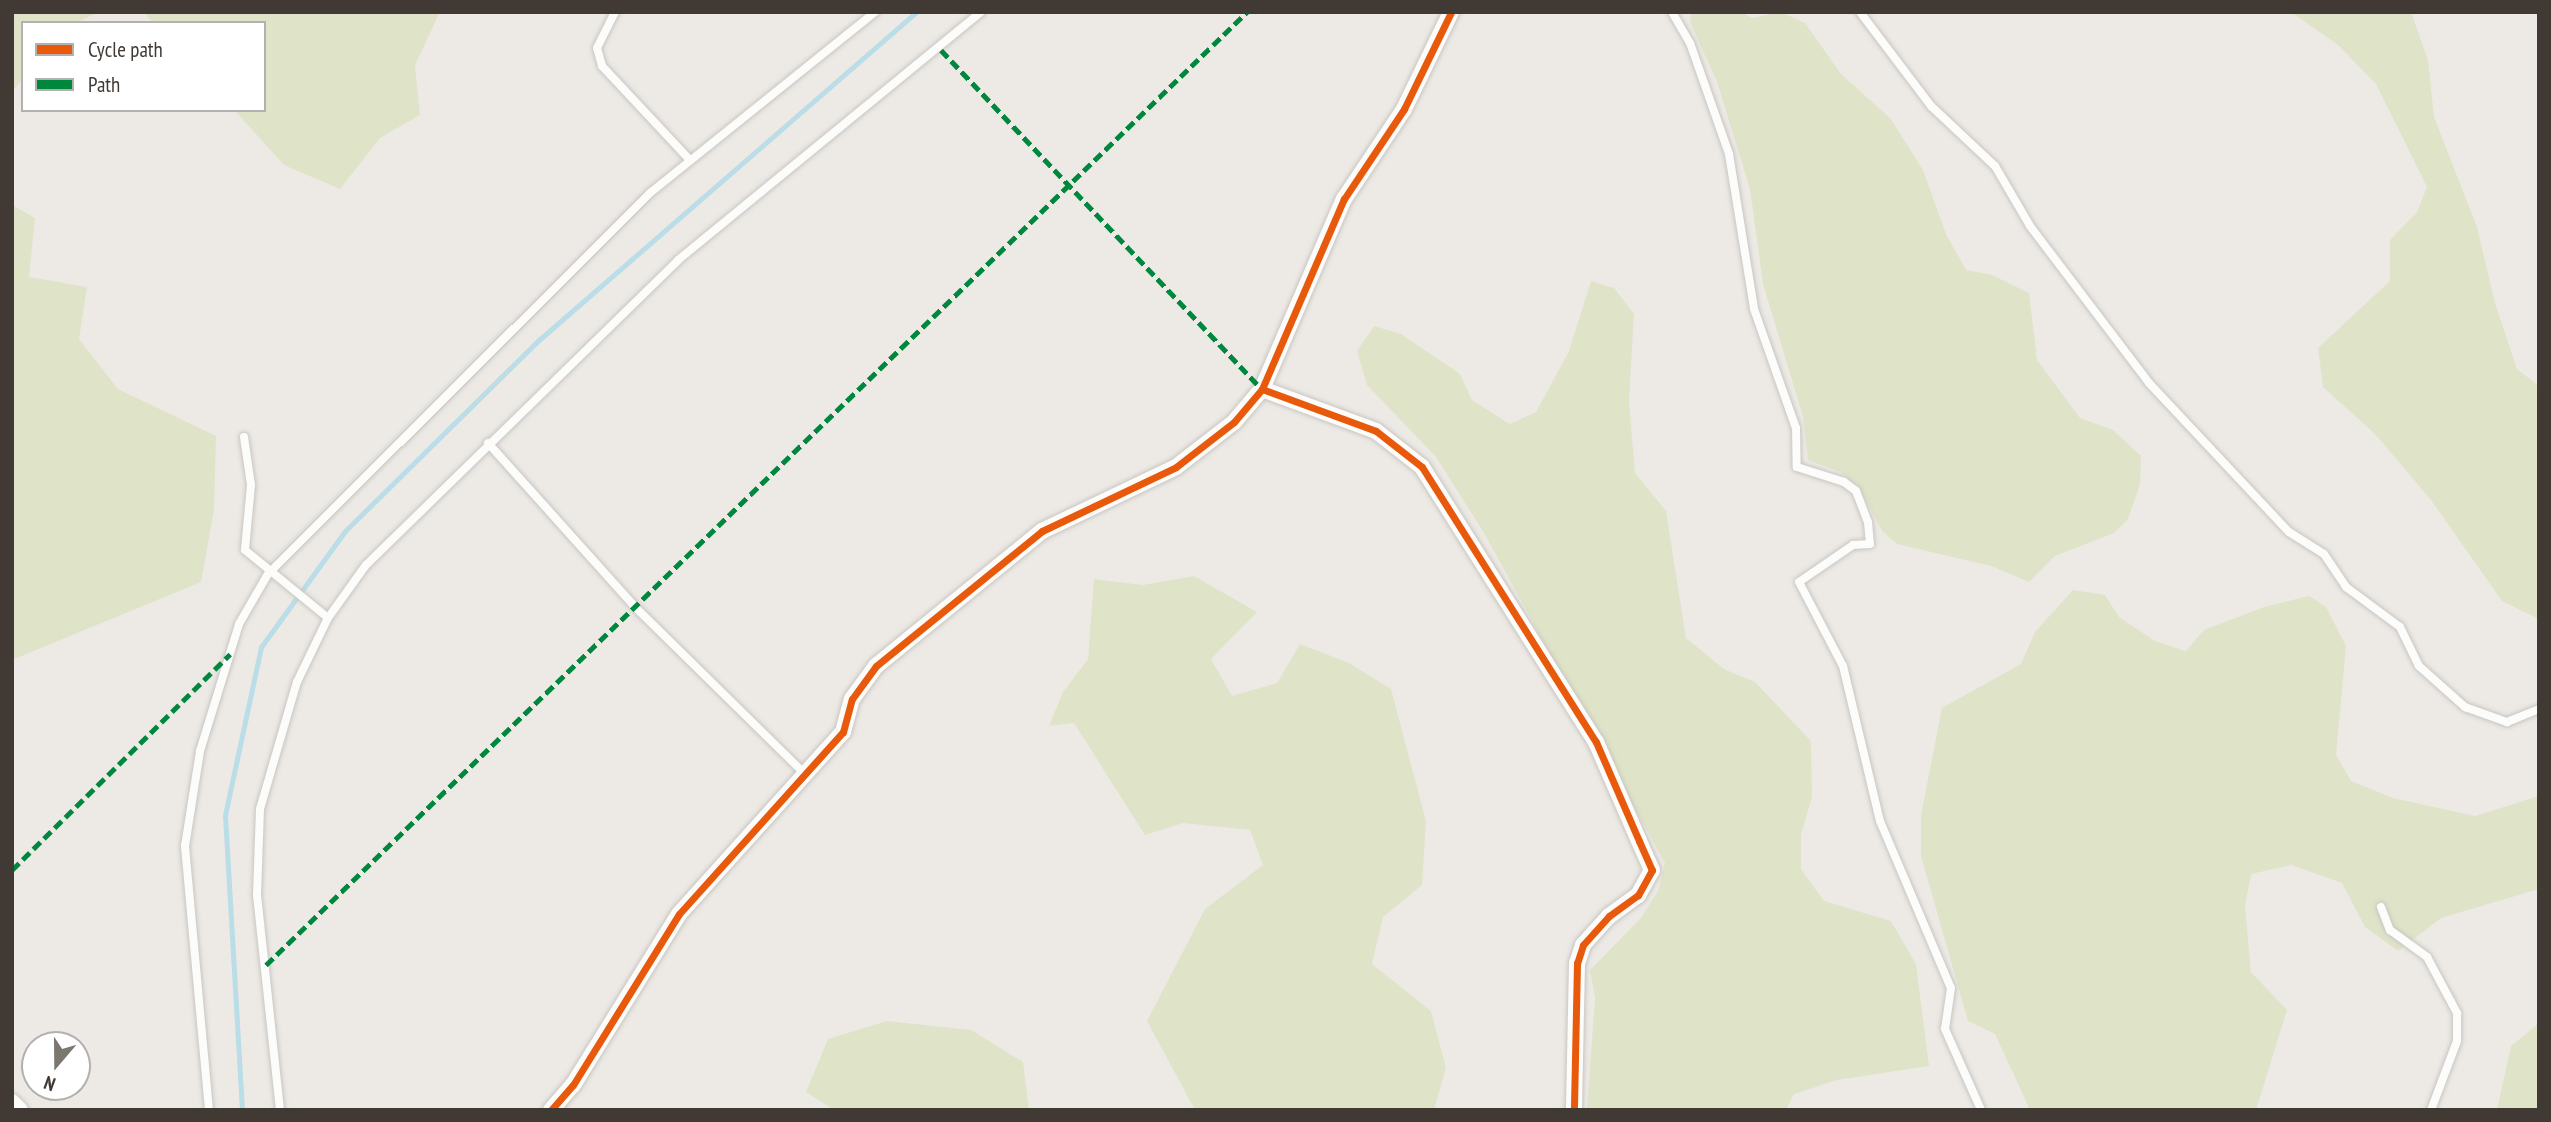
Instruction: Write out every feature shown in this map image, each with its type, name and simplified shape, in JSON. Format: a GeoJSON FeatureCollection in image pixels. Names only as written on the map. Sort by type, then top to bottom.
{"type":"FeatureCollection","features":[{"type":"Feature","properties":{"kind":"street"},"geometry":{"type":"LineString","coordinates":[[551,1110],[573,1085],[679,914],[842,732],[852,699],[895,650],[1042,531],[1176,467],[1234,422],[1262,389],[1344,200],[1404,109],[1451,12]]}},
{"type":"Feature","properties":{"kind":"street"},"geometry":{"type":"LineString","coordinates":[[1262,389],[1376,431],[1422,467],[1596,742],[1652,870],[1638,895],[1609,916],[1583,945],[1577,963],[1574,1110]]}},
{"type":"Feature","properties":{"kind":"street"},"geometry":{"type":"LineString","coordinates":[[12,1102],[20,1110]]}},
{"type":"Feature","properties":{"kind":"lane"},"geometry":{"type":"LineString","coordinates":[[615,12],[597,48],[602,66],[690,160]]}},
{"type":"Feature","properties":{"kind":"lane"},"geometry":{"type":"LineString","coordinates":[[209,1110],[185,846],[200,751],[239,624],[268,574],[650,193],[875,12]]}},
{"type":"Feature","properties":{"kind":"lane"},"geometry":{"type":"LineString","coordinates":[[280,1110],[257,895],[260,808],[297,682],[328,618],[366,565],[488,443],[688,251],[981,12]]}},
{"type":"Feature","properties":{"kind":"lane"},"geometry":{"type":"LineString","coordinates":[[1672,12],[1690,43],[1729,153],[1754,309],[1796,428],[1797,467],[1844,482],[1856,491],[1868,522],[1870,544],[1853,545],[1800,582],[1843,666],[1880,821],[1951,988],[1945,1029],[1981,1110]]}},
{"type":"Feature","properties":{"kind":"lane"},"geometry":{"type":"LineString","coordinates":[[1860,12],[1931,106],[1995,166],[2030,226],[2150,383],[2289,532],[2324,554],[2346,587],[2400,626],[2419,666],[2465,707],[2507,722],[2539,709]]}},
{"type":"Feature","properties":{"kind":"lane"},"geometry":{"type":"LineString","coordinates":[[244,437],[251,485],[245,550],[268,574],[328,618]]}},
{"type":"Feature","properties":{"kind":"lane"},"geometry":{"type":"LineString","coordinates":[[488,443],[634,606],[805,774]]}},
{"type":"Feature","properties":{"kind":"lane"},"geometry":{"type":"LineString","coordinates":[[2381,907],[2390,930],[2427,957],[2456,1013],[2457,1041],[2429,1108]]}},
{"type":"Feature","properties":{"kind":"green space"},"geometry":{"type":"Polygon","coordinates":[[[12,12],[98,12],[80,21],[21,21],[21,81],[12,91],[12,12]]]}},
{"type":"Feature","properties":{"kind":"green space"},"geometry":{"type":"Polygon","coordinates":[[[144,12],[440,12],[415,65],[420,115],[380,138],[340,189],[284,165],[236,112],[266,112],[266,21],[151,21],[144,12]]]}},
{"type":"Feature","properties":{"kind":"green space"},"geometry":{"type":"Polygon","coordinates":[[[1691,12],[1741,12],[1752,18],[1781,12],[1805,23],[1841,74],[1891,119],[1923,170],[1946,234],[1966,270],[1992,275],[2029,293],[2037,360],[2080,418],[2113,430],[2141,456],[2140,484],[2128,519],[2114,533],[2055,556],[2029,582],[1991,566],[1897,544],[1882,531],[1859,487],[1840,472],[1808,460],[1803,417],[1763,284],[1750,189],[1717,82],[1690,22],[1691,12]]]}},
{"type":"Feature","properties":{"kind":"green space"},"geometry":{"type":"Polygon","coordinates":[[[2291,12],[2411,12],[2428,60],[2434,117],[2477,227],[2495,303],[2517,369],[2539,386],[2539,619],[2502,601],[2431,500],[2375,434],[2323,387],[2318,348],[2390,281],[2390,240],[2417,212],[2427,187],[2376,84],[2338,45],[2291,12]]]}},
{"type":"Feature","properties":{"kind":"green space"},"geometry":{"type":"Polygon","coordinates":[[[12,205],[35,218],[29,277],[87,287],[79,339],[118,389],[216,436],[214,510],[201,582],[12,660],[12,205]]]}},
{"type":"Feature","properties":{"kind":"green space"},"geometry":{"type":"Polygon","coordinates":[[[1591,281],[1614,288],[1634,314],[1629,402],[1635,473],[1666,511],[1686,638],[1724,669],[1755,682],[1811,741],[1812,797],[1801,835],[1801,869],[1824,901],[1891,921],[1916,964],[1929,1066],[1837,1080],[1794,1094],[1786,1110],[1587,1110],[1595,998],[1590,970],[1640,919],[1658,891],[1665,863],[1484,533],[1436,457],[1367,385],[1357,351],[1374,326],[1401,334],[1460,374],[1472,400],[1510,424],[1536,412],[1569,351],[1591,281]]]}},
{"type":"Feature","properties":{"kind":"green space"},"geometry":{"type":"Polygon","coordinates":[[[1194,576],[1257,612],[1211,659],[1232,696],[1277,683],[1300,644],[1349,663],[1391,689],[1426,821],[1422,885],[1383,917],[1372,964],[1431,1011],[1446,1068],[1434,1110],[1195,1110],[1147,1021],[1205,909],[1263,865],[1250,830],[1183,823],[1145,835],[1074,723],[1049,726],[1063,692],[1088,659],[1094,579],[1143,585],[1194,576]]]}},
{"type":"Feature","properties":{"kind":"green space"},"geometry":{"type":"Polygon","coordinates":[[[2073,590],[2105,595],[2119,617],[2155,641],[2186,651],[2204,630],[2264,607],[2309,596],[2326,607],[2346,646],[2336,755],[2351,781],[2393,798],[2475,816],[2539,796],[2539,889],[2441,918],[2398,951],[2365,927],[2342,883],[2291,865],[2251,874],[2245,906],[2251,972],[2287,1010],[2256,1110],[2030,1110],[1995,1034],[1968,1021],[1921,856],[1921,815],[1942,708],[2021,664],[2035,632],[2073,590]]]}},
{"type":"Feature","properties":{"kind":"green space"},"geometry":{"type":"Polygon","coordinates":[[[887,1021],[971,1030],[1023,1062],[1029,1110],[834,1110],[806,1092],[828,1039],[887,1021]]]}},
{"type":"Feature","properties":{"kind":"green space"},"geometry":{"type":"Polygon","coordinates":[[[2539,1023],[2539,1110],[2497,1110],[2511,1046],[2539,1023]]]}},
{"type":"Feature","properties":{"kind":"waterway"},"geometry":{"type":"LineString","coordinates":[[242,1110],[225,815],[261,647],[345,531],[540,339],[916,12]]}},
{"type":"Feature","properties":{"kind":"marked path"},"geometry":{"type":"LineString","coordinates":[[266,965],[1247,12]]}},
{"type":"Feature","properties":{"kind":"marked path"},"geometry":{"type":"LineString","coordinates":[[941,50],[1262,389]]}},
{"type":"Feature","properties":{"kind":"marked path"},"geometry":{"type":"LineString","coordinates":[[12,870],[230,654]]}},
{"type":"Feature","properties":{"kind":"cycle path"},"geometry":{"type":"LineString","coordinates":[[551,1110],[573,1085],[679,914],[843,732],[852,699],[876,666],[1042,531],[1176,467],[1234,422],[1262,389],[1344,199],[1404,109],[1451,12]]}},
{"type":"Feature","properties":{"kind":"cycle path"},"geometry":{"type":"LineString","coordinates":[[1262,389],[1376,431],[1422,467],[1596,742],[1652,870],[1638,895],[1609,916],[1583,945],[1577,963],[1574,1110]]}}]}
